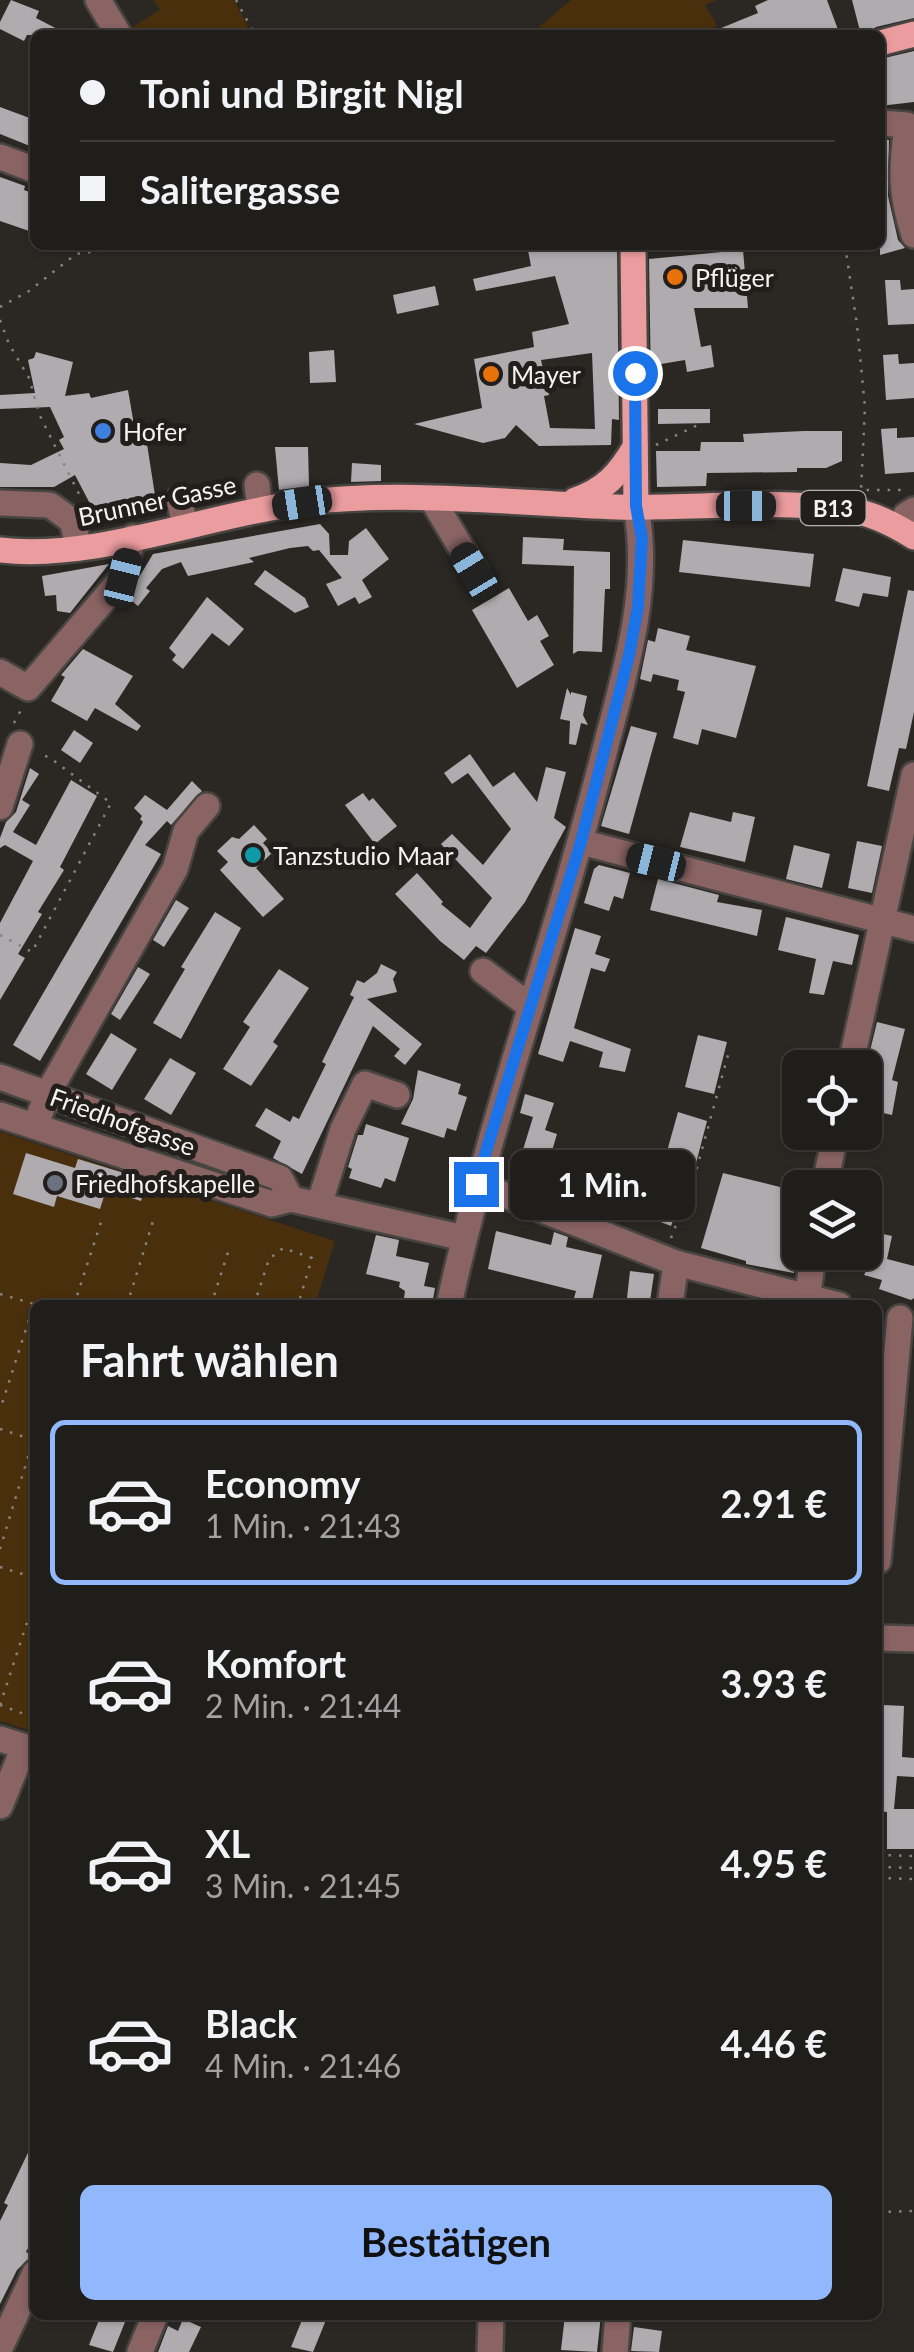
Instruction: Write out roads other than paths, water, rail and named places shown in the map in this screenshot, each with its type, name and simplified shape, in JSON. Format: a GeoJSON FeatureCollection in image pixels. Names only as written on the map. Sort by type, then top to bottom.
{"type":"FeatureCollection","features":[{"type":"Feature","properties":{"kind":"main road"},"geometry":{"type":"LineString","coordinates":[[885,42],[914,34]]}},
{"type":"Feature","properties":{"kind":"main road"},"geometry":{"type":"LineString","coordinates":[[634,250],[636,506]]}},
{"type":"Feature","properties":{"kind":"main road","name":"Brunner Gasse"},"geometry":{"type":"LineString","coordinates":[[565,504],[594,494],[614,479],[635,447]]}},
{"type":"Feature","properties":{"kind":"main road","name":"Brunner Gasse"},"geometry":{"type":"LineString","coordinates":[[0,550],[79,548],[133,537],[185,526],[259,497],[636,506]]}},
{"type":"Feature","properties":{"kind":"main road","name":"B13"},"geometry":{"type":"LineString","coordinates":[[636,506],[848,509],[909,525]]}},
{"type":"Feature","properties":{"kind":"street"},"geometry":{"type":"LineString","coordinates":[[98,0],[116,30]]}},
{"type":"Feature","properties":{"kind":"street"},"geometry":{"type":"LineString","coordinates":[[885,123],[907,125],[900,175],[914,235]]}},
{"type":"Feature","properties":{"kind":"street"},"geometry":{"type":"LineString","coordinates":[[0,157],[30,168]]}},
{"type":"Feature","properties":{"kind":"street"},"geometry":{"type":"LineString","coordinates":[[179,499],[185,526]]}},
{"type":"Feature","properties":{"kind":"street"},"geometry":{"type":"LineString","coordinates":[[432,499],[474,571]]}},
{"type":"Feature","properties":{"kind":"street"},"geometry":{"type":"LineString","coordinates":[[0,503],[50,504],[72,521],[79,548]]}},
{"type":"Feature","properties":{"kind":"street"},"geometry":{"type":"LineString","coordinates":[[450,1300],[476,1184],[581,842],[638,607],[642,538],[636,506]]}},
{"type":"Feature","properties":{"kind":"street"},"geometry":{"type":"LineString","coordinates":[[0,672],[28,688],[123,578],[133,537]]}},
{"type":"Feature","properties":{"kind":"street"},"geometry":{"type":"LineString","coordinates":[[0,806],[20,744]]}},
{"type":"Feature","properties":{"kind":"street"},"geometry":{"type":"LineString","coordinates":[[854,1050],[914,775]]}},
{"type":"Feature","properties":{"kind":"street"},"geometry":{"type":"LineString","coordinates":[[35,1126],[48,1093],[175,869],[186,831],[207,806]]}},
{"type":"Feature","properties":{"kind":"street"},"geometry":{"type":"LineString","coordinates":[[581,842],[914,928]]}},
{"type":"Feature","properties":{"kind":"street"},"geometry":{"type":"LineString","coordinates":[[482,971],[531,1007]]}},
{"type":"Feature","properties":{"kind":"street","name":"Friedhofgasse"},"geometry":{"type":"LineString","coordinates":[[0,1077],[280,1178],[291,1198]]}},
{"type":"Feature","properties":{"kind":"street"},"geometry":{"type":"LineString","coordinates":[[320,1205],[343,1129],[364,1084],[396,1094]]}},
{"type":"Feature","properties":{"kind":"street","name":"Friedhofgasse"},"geometry":{"type":"LineString","coordinates":[[0,1115],[272,1204],[291,1198],[464,1238]]}},
{"type":"Feature","properties":{"kind":"street"},"geometry":{"type":"LineString","coordinates":[[476,1184],[670,1260],[816,1300]]}},
{"type":"Feature","properties":{"kind":"street"},"geometry":{"type":"LineString","coordinates":[[670,1260],[670,1300]]}},
{"type":"Feature","properties":{"kind":"street"},"geometry":{"type":"LineString","coordinates":[[807,1298],[811,1270]]}},
{"type":"Feature","properties":{"kind":"street"},"geometry":{"type":"LineString","coordinates":[[882,1510],[897,1318]]}},
{"type":"Feature","properties":{"kind":"street"},"geometry":{"type":"LineString","coordinates":[[882,1638],[914,1639]]}},
{"type":"Feature","properties":{"kind":"street"},"geometry":{"type":"LineString","coordinates":[[1,1801],[20,1745]]}},
{"type":"Feature","properties":{"kind":"street"},"geometry":{"type":"LineString","coordinates":[[0,2348],[30,2285]]}},
{"type":"Feature","properties":{"kind":"street"},"geometry":{"type":"LineString","coordinates":[[140,2352],[154,2320]]}},
{"type":"Feature","properties":{"kind":"street"},"geometry":{"type":"LineString","coordinates":[[490,2352],[492,2320]]}},
{"type":"Feature","properties":{"kind":"street"},"geometry":{"type":"LineString","coordinates":[[614,2352],[617,2320]]}},
{"type":"Feature","properties":{"kind":"place","name":"Pflüger"},"geometry":{"type":"Point","coordinates":[675,277]}},
{"type":"Feature","properties":{"kind":"place","name":"Mayer"},"geometry":{"type":"Point","coordinates":[491,374]}},
{"type":"Feature","properties":{"kind":"place","name":"Hofer"},"geometry":{"type":"Point","coordinates":[103,431]}},
{"type":"Feature","properties":{"kind":"place","name":"Tanzstudio Maar"},"geometry":{"type":"Point","coordinates":[253,855]}},
{"type":"Feature","properties":{"kind":"place","name":"Friedhofskapelle"},"geometry":{"type":"Point","coordinates":[55,1183]}}]}
